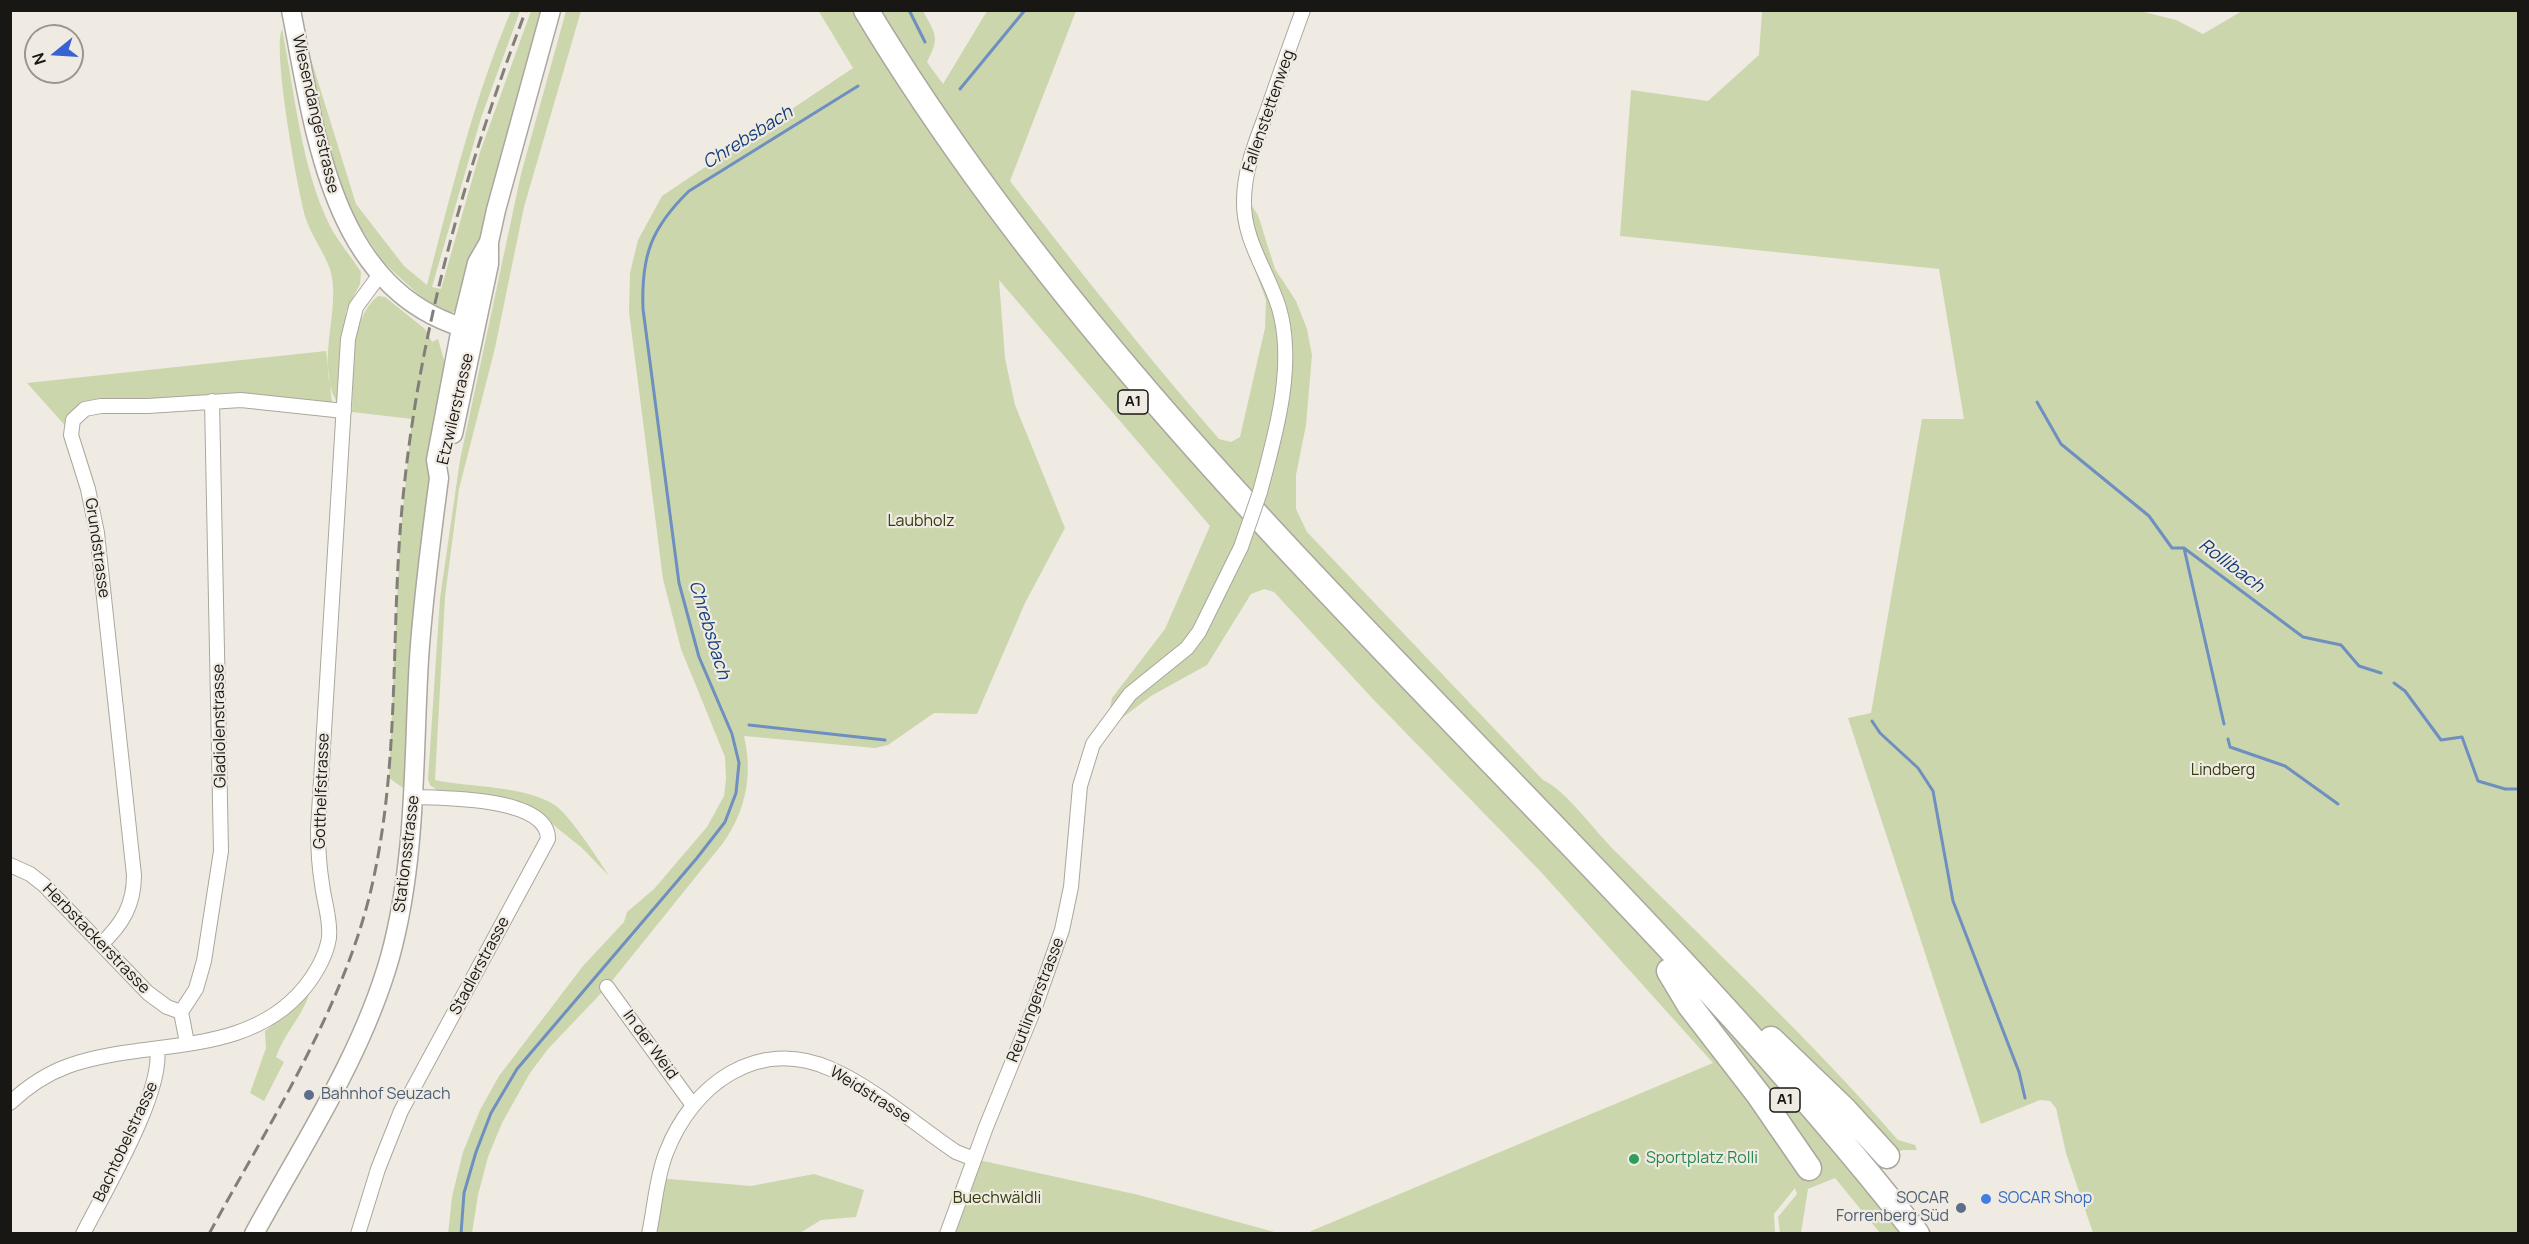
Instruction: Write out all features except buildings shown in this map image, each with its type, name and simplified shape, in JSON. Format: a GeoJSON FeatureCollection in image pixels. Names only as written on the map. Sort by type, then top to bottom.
{"type":"FeatureCollection","features":[{"type":"Feature","properties":{"kind":"highway","name":"A1"},"geometry":{"type":"LineString","coordinates":[[847,10],[959,182],[1032,279],[1130,398],[1322,609],[1669,970],[1801,1118],[1896,1233]]}},
{"type":"Feature","properties":{"kind":"highway","name":"A1"},"geometry":{"type":"LineString","coordinates":[[866,10],[936,121],[999,210],[1147,393],[1336,601],[1701,982],[1807,1101],[1917,1233]]}},
{"type":"Feature","properties":{"kind":"highway","name":"A1"},"geometry":{"type":"LineString","coordinates":[[1669,970],[1690,1006],[1758,1094],[1809,1168]]}},
{"type":"Feature","properties":{"kind":"highway","name":"A1"},"geometry":{"type":"LineString","coordinates":[[1701,982],[1778,1044],[1845,1110],[1887,1156]]}},
{"type":"Feature","properties":{"kind":"main road","name":"Wiesendangerstrasse"},"geometry":{"type":"LineString","coordinates":[[291,10],[330,187],[351,232],[381,273],[426,311],[468,329]]}},
{"type":"Feature","properties":{"kind":"main road","name":"Etzwilerstrasse"},"geometry":{"type":"LineString","coordinates":[[439,478],[447,463],[468,329],[489,264],[489,242],[516,129],[551,10]]}},
{"type":"Feature","properties":{"kind":"main road","name":"Stationsstrasse"},"geometry":{"type":"LineString","coordinates":[[254,1233],[344,1071],[378,994],[393,943],[405,889],[414,797],[419,659],[439,478]]}},
{"type":"Feature","properties":{"kind":"street","name":"Fallenstettenweg"},"geometry":{"type":"LineString","coordinates":[[1088,758],[1093,744],[1130,694],[1187,648],[1199,632],[1241,547],[1260,492],[1280,402],[1285,341],[1279,307],[1257,256],[1244,217],[1245,181],[1254,147],[1303,10]]}},
{"type":"Feature","properties":{"kind":"street","name":"Gotthelfstrasse"},"geometry":{"type":"LineString","coordinates":[[10,1103],[35,1083],[67,1066],[98,1058],[240,1032],[277,1014],[307,984],[327,946],[329,924],[320,871],[318,830],[350,323],[362,297],[381,273]]}},
{"type":"Feature","properties":{"kind":"street","name":"Gladiolenstrasse"},"geometry":{"type":"LineString","coordinates":[[181,1012],[193,995],[204,961],[221,851],[212,401]]}},
{"type":"Feature","properties":{"kind":"street","name":"Grundstrasse"},"geometry":{"type":"LineString","coordinates":[[102,944],[120,925],[128,910],[134,874],[95,519],[86,481],[72,440],[71,425],[81,411],[95,406],[270,401],[344,411]]}},
{"type":"Feature","properties":{"kind":"street","name":"Reutlingerstrasse"},"geometry":{"type":"LineString","coordinates":[[947,1233],[1036,1004],[1062,930],[1071,887],[1080,786],[1088,758]]}},
{"type":"Feature","properties":{"kind":"street","name":"Stadlerstrasse"},"geometry":{"type":"LineString","coordinates":[[358,1233],[373,1183],[401,1111],[548,839],[545,826],[539,819],[508,807],[466,799],[414,797]]}},
{"type":"Feature","properties":{"kind":"street","name":"Herbstackerstrasse"},"geometry":{"type":"LineString","coordinates":[[10,865],[38,879],[148,993],[167,1007],[181,1012]]}},
{"type":"Feature","properties":{"kind":"street","name":"In der Weid"},"geometry":{"type":"LineString","coordinates":[[607,987],[692,1104]]}},
{"type":"Feature","properties":{"kind":"street"},"geometry":{"type":"LineString","coordinates":[[181,1012],[186,1043]]}},
{"type":"Feature","properties":{"kind":"street","name":"Bachtobelstrasse"},"geometry":{"type":"LineString","coordinates":[[83,1233],[126,1148],[156,1077],[156,1049]]}},
{"type":"Feature","properties":{"kind":"street","name":"Weidstrasse"},"geometry":{"type":"LineString","coordinates":[[649,1233],[662,1163],[673,1136],[692,1104],[713,1084],[740,1068],[775,1060],[800,1060],[821,1065],[840,1074],[956,1152],[974,1159]]}},
{"type":"Feature","properties":{"kind":"green space","name":"Laubholz"},"geometry":{"type":"Polygon","coordinates":[[[818,10],[923,11],[935,36],[934,47],[927,62],[943,84],[987,11],[1076,11],[1010,181],[1113,312],[1219,439],[1231,442],[1240,437],[1265,328],[1266,300],[1240,229],[1237,201],[1239,187],[1258,215],[1275,269],[1296,301],[1307,329],[1312,355],[1306,425],[1296,475],[1296,509],[1307,532],[1543,780],[1571,802],[1617,853],[1795,1030],[1898,1140],[1915,1145],[1917,1150],[1903,1150],[1874,1162],[1932,1233],[1880,1233],[1835,1178],[1808,1189],[1801,1233],[1780,1233],[1778,1217],[1797,1194],[1795,1188],[1774,1214],[1775,1233],[1310,1233],[1713,1063],[1541,872],[1372,698],[1274,592],[1264,589],[1251,594],[1207,665],[1151,696],[1122,718],[1107,723],[1112,698],[1165,629],[1210,526],[999,280],[1005,358],[1015,405],[1065,528],[1025,603],[977,714],[934,713],[888,745],[875,748],[744,736],[748,765],[746,792],[731,831],[607,987],[548,1049],[530,1073],[502,1123],[488,1157],[478,1195],[472,1233],[448,1234],[452,1197],[463,1152],[480,1110],[499,1076],[583,966],[624,922],[627,912],[654,889],[707,827],[724,796],[725,757],[681,649],[663,579],[629,312],[630,273],[638,240],[662,196],[853,68],[818,10]]]}},
{"type":"Feature","properties":{"kind":"green space"},"geometry":{"type":"Polygon","coordinates":[[[511,11],[520,11],[481,118],[432,287],[441,289],[480,152],[531,11],[544,11],[462,305],[452,313],[439,310],[422,298],[383,262],[339,196],[303,44],[311,59],[356,204],[404,266],[427,285],[474,112],[511,11]]]}},
{"type":"Feature","properties":{"kind":"green space"},"geometry":{"type":"Polygon","coordinates":[[[566,11],[581,11],[524,207],[495,348],[459,489],[445,597],[435,780],[498,788],[544,799],[556,806],[569,819],[609,876],[582,848],[536,811],[441,793],[430,785],[428,779],[440,598],[460,460],[521,174],[566,11]]]}},
{"type":"Feature","properties":{"kind":"green space","name":"Lindberg"},"geometry":{"type":"Polygon","coordinates":[[[1762,11],[2140,11],[2176,20],[2203,34],[2242,11],[2518,11],[2518,1233],[2093,1233],[2066,1153],[2056,1108],[2050,1101],[2040,1100],[1981,1124],[1848,718],[1871,713],[1922,419],[1964,419],[1939,269],[1620,236],[1631,90],[1708,101],[1759,55],[1762,11]]]}},
{"type":"Feature","properties":{"kind":"green space"},"geometry":{"type":"Polygon","coordinates":[[[282,29],[305,155],[312,179],[330,226],[361,272],[360,284],[346,311],[340,396],[336,401],[330,385],[328,369],[333,284],[330,269],[306,219],[297,181],[280,63],[282,29]]]}},
{"type":"Feature","properties":{"kind":"green space"},"geometry":{"type":"Polygon","coordinates":[[[378,296],[385,297],[425,329],[432,342],[438,339],[444,360],[451,366],[406,790],[389,778],[400,538],[412,419],[352,412],[354,350],[357,334],[368,307],[378,296]]]}},
{"type":"Feature","properties":{"kind":"green space"},"geometry":{"type":"Polygon","coordinates":[[[326,351],[333,410],[270,401],[95,406],[70,431],[27,383],[326,351]]]}},
{"type":"Feature","properties":{"kind":"green space"},"geometry":{"type":"Polygon","coordinates":[[[309,995],[279,1049],[276,1057],[284,1062],[264,1101],[250,1093],[266,1048],[265,1031],[309,995]]]}},
{"type":"Feature","properties":{"kind":"green space","name":"Buechwäldli"},"geometry":{"type":"Polygon","coordinates":[[[974,1159],[1139,1195],[1278,1233],[947,1234],[974,1159]]]}},
{"type":"Feature","properties":{"kind":"green space"},"geometry":{"type":"Polygon","coordinates":[[[814,1174],[864,1190],[856,1217],[821,1220],[800,1233],[649,1234],[658,1178],[751,1186],[814,1174]]]}},
{"type":"Feature","properties":{"kind":"waterway","name":"Chrebsbach"},"geometry":{"type":"LineString","coordinates":[[909,10],[925,42]]}},
{"type":"Feature","properties":{"kind":"waterway"},"geometry":{"type":"LineString","coordinates":[[960,89],[1025,10]]}},
{"type":"Feature","properties":{"kind":"waterway","name":"Chrebsbach"},"geometry":{"type":"LineString","coordinates":[[461,1234],[464,1193],[476,1152],[491,1113],[517,1069],[697,858],[725,822],[736,793],[739,763],[732,734],[699,657],[679,583],[643,309],[644,273],[651,244],[666,218],[689,191],[858,86]]}},
{"type":"Feature","properties":{"kind":"waterway","name":"Rollibach"},"geometry":{"type":"LineString","coordinates":[[2037,402],[2061,444],[2149,516],[2172,548],[2184,548],[2303,637],[2341,645],[2359,666],[2381,673]]}},
{"type":"Feature","properties":{"kind":"waterway"},"geometry":{"type":"LineString","coordinates":[[2184,548],[2224,724]]}},
{"type":"Feature","properties":{"kind":"waterway","name":"Rollibach"},"geometry":{"type":"LineString","coordinates":[[2394,683],[2405,691],[2441,740],[2462,737],[2478,781],[2505,789],[2518,789]]}},
{"type":"Feature","properties":{"kind":"waterway"},"geometry":{"type":"LineString","coordinates":[[1872,721],[1880,733],[1918,768],[1933,791],[1953,901],[2019,1072],[2025,1098]]}},
{"type":"Feature","properties":{"kind":"waterway"},"geometry":{"type":"LineString","coordinates":[[749,725],[885,740]]}},
{"type":"Feature","properties":{"kind":"waterway"},"geometry":{"type":"LineString","coordinates":[[2228,739],[2230,747],[2285,766],[2338,804]]}},
{"type":"Feature","properties":{"kind":"railway"},"geometry":{"type":"LineString","coordinates":[[209,1234],[300,1070],[339,986],[356,942],[369,898],[386,801],[393,704],[398,557],[409,443],[419,379],[432,317],[464,193],[526,10]]}},
{"type":"Feature","properties":{"kind":"place","name":"Bahnhof Seuzach"},"geometry":{"type":"Point","coordinates":[309,1095]}},
{"type":"Feature","properties":{"kind":"place","name":"Sportplatz Rolli"},"geometry":{"type":"Point","coordinates":[1634,1159]}},
{"type":"Feature","properties":{"kind":"place","name":"SOCAR Shop"},"geometry":{"type":"Point","coordinates":[1986,1199]}},
{"type":"Feature","properties":{"kind":"place","name":"SOCAR Forrenberg Süd"},"geometry":{"type":"Point","coordinates":[1961,1208]}}]}
